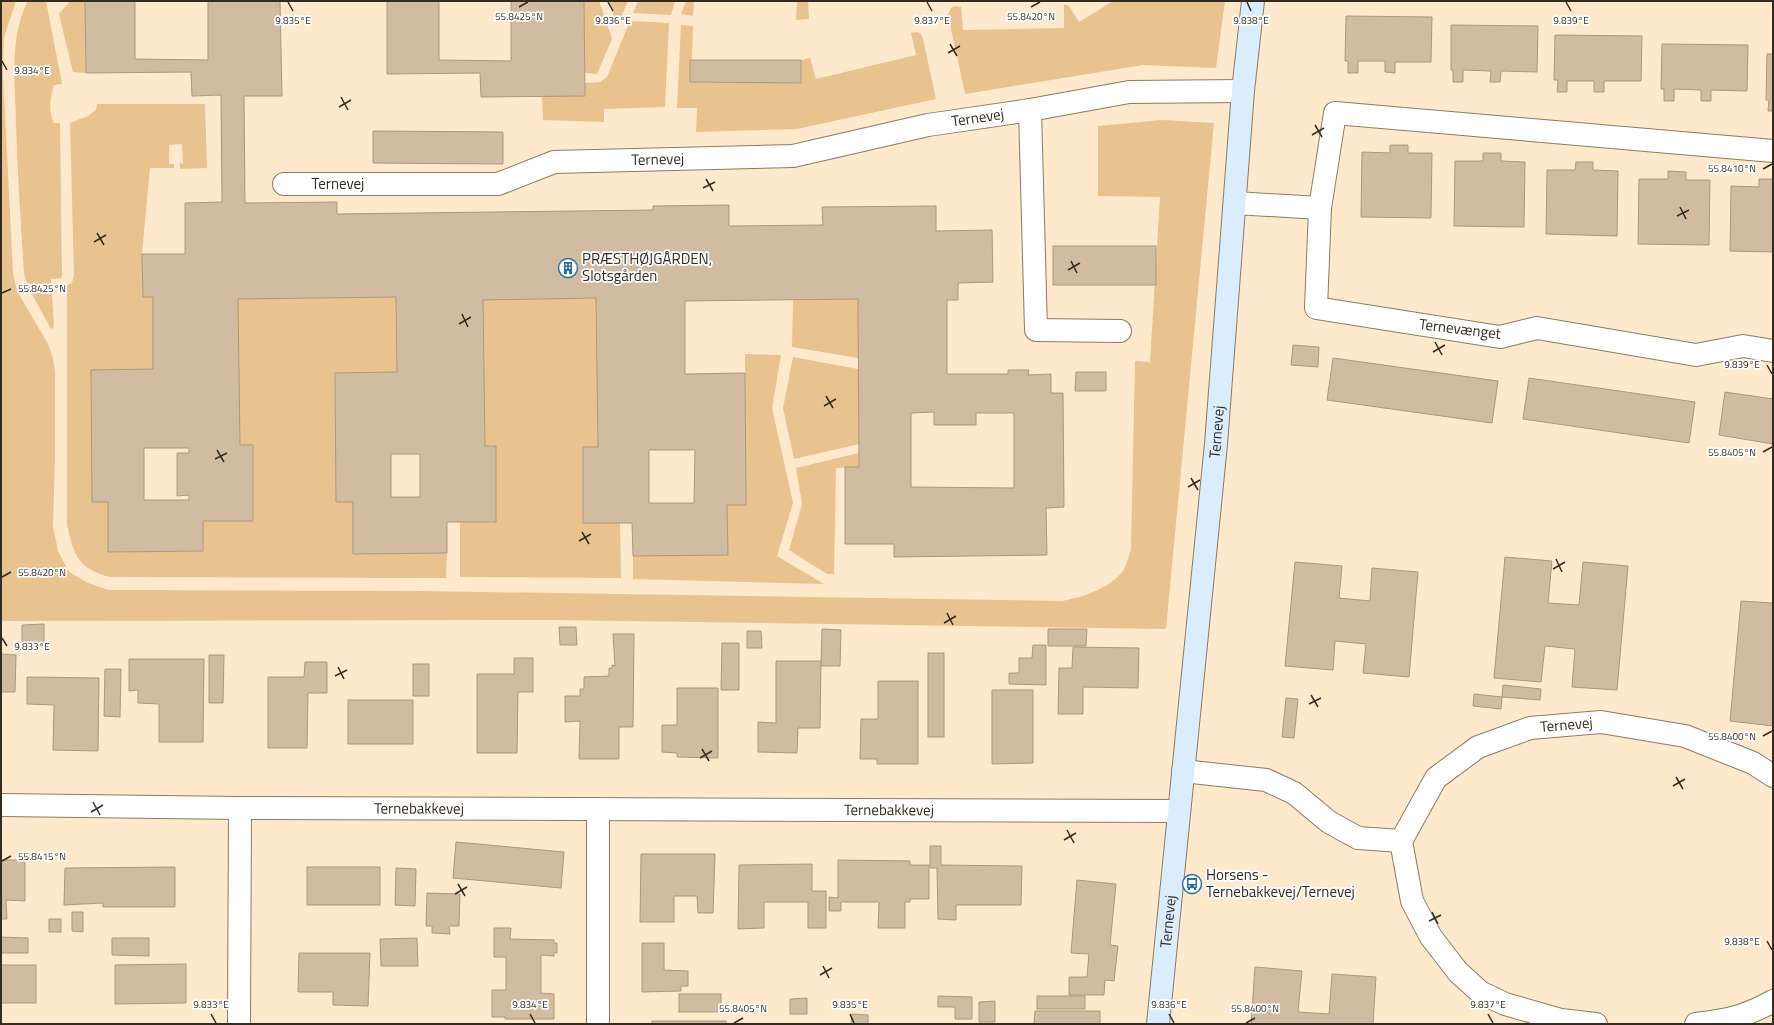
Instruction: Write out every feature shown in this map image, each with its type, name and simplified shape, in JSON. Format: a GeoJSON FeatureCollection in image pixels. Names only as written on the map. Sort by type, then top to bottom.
{"type":"FeatureCollection","features":[{"type":"Feature","properties":{"kind":"street","name":"Ternevej"},"geometry":{"type":"LineString","coordinates":[[1158,1024],[1182,771],[1216,444],[1243,91],[1253,1]]}},
{"type":"Feature","properties":{"kind":"street","name":"Ternevej"},"geometry":{"type":"LineString","coordinates":[[284,184],[498,184],[554,162],[793,156],[928,125],[1030,110],[1129,92],[1243,91]]}},
{"type":"Feature","properties":{"kind":"street"},"geometry":{"type":"LineString","coordinates":[[1030,110],[1036,330],[1120,331]]}},
{"type":"Feature","properties":{"kind":"street","name":"Ternevænget"},"geometry":{"type":"LineString","coordinates":[[1773,151],[1336,113],[1320,208],[1316,308],[1500,337],[1537,328],[1696,355],[1743,346],[1773,350]]}},
{"type":"Feature","properties":{"kind":"street"},"geometry":{"type":"LineString","coordinates":[[1235,203],[1320,208]]}},
{"type":"Feature","properties":{"kind":"street","name":"Ternevej"},"geometry":{"type":"LineString","coordinates":[[1401,841],[1436,778],[1478,747],[1530,728],[1601,722],[1685,736],[1752,763],[1773,776]]}},
{"type":"Feature","properties":{"kind":"street"},"geometry":{"type":"LineString","coordinates":[[1182,771],[1266,780],[1294,793],[1329,822],[1358,838],[1401,841],[1412,901],[1431,937],[1458,972],[1480,992],[1505,1004],[1561,1020],[1596,1024]]}},
{"type":"Feature","properties":{"kind":"street","name":"Ternebakkevej"},"geometry":{"type":"LineString","coordinates":[[1,805],[240,808],[1179,811]]}},
{"type":"Feature","properties":{"kind":"street"},"geometry":{"type":"LineString","coordinates":[[239,1024],[240,808]]}},
{"type":"Feature","properties":{"kind":"street"},"geometry":{"type":"LineString","coordinates":[[598,809],[598,1024]]}},
{"type":"Feature","properties":{"kind":"street"},"geometry":{"type":"LineString","coordinates":[[1696,1024],[1728,1020],[1758,1009],[1773,1001]]}},
{"type":"Feature","properties":{"kind":"shaded area"},"geometry":{"type":"Polygon","coordinates":[[[1,1],[16,1],[4,37],[3,75],[13,273],[17,291],[48,344],[53,358],[55,372],[55,457],[53,526],[58,551],[69,572],[88,583],[109,590],[422,591],[1062,601],[1095,591],[1111,583],[1123,571],[1131,550],[1135,361],[1150,362],[1160,197],[1098,196],[1098,126],[1162,120],[1214,123],[1166,629],[552,620],[1,621],[1,1]]]}},
{"type":"Feature","properties":{"kind":"shaded area"},"geometry":{"type":"Polygon","coordinates":[[[28,1],[46,1],[62,84],[54,85],[50,104],[54,123],[60,123],[62,278],[51,279],[54,327],[51,329],[28,287],[24,274],[17,159],[14,60],[18,29],[28,1]]]}},
{"type":"Feature","properties":{"kind":"shaded area"},"geometry":{"type":"Polygon","coordinates":[[[70,1],[85,1],[86,73],[73,72],[59,14],[70,1]]]}},
{"type":"Feature","properties":{"kind":"shaded area"},"geometry":{"type":"Polygon","coordinates":[[[584,1],[599,1],[612,39],[597,74],[585,73],[584,1]]]}},
{"type":"Feature","properties":{"kind":"shaded area"},"geometry":{"type":"Polygon","coordinates":[[[609,1],[628,1],[617,27],[609,1]]]}},
{"type":"Feature","properties":{"kind":"shaded area"},"geometry":{"type":"Polygon","coordinates":[[[638,1],[675,1],[671,15],[633,13],[638,1]]]}},
{"type":"Feature","properties":{"kind":"shaded area"},"geometry":{"type":"Polygon","coordinates":[[[686,1],[694,1],[693,16],[681,14],[686,1]]]}},
{"type":"Feature","properties":{"kind":"shaded area"},"geometry":{"type":"Polygon","coordinates":[[[797,1],[808,1],[809,19],[796,20],[797,1]]]}},
{"type":"Feature","properties":{"kind":"shaded area"},"geometry":{"type":"Polygon","coordinates":[[[1113,1],[1225,1],[1216,68],[1143,65],[965,94],[948,15],[951,8],[955,6],[961,7],[963,30],[1064,28],[1064,4],[1069,6],[1079,22],[1113,1]]]}},
{"type":"Feature","properties":{"kind":"shaded area"},"geometry":{"type":"Polygon","coordinates":[[[630,21],[669,23],[665,107],[604,109],[604,122],[543,120],[542,96],[585,96],[585,83],[600,82],[607,77],[630,21]]]}},
{"type":"Feature","properties":{"kind":"shaded area"},"geometry":{"type":"Polygon","coordinates":[[[681,25],[693,26],[691,82],[801,83],[801,60],[810,58],[816,79],[916,55],[911,33],[917,32],[921,34],[923,39],[936,99],[797,129],[696,132],[697,108],[677,108],[681,25]]]}},
{"type":"Feature","properties":{"kind":"shaded area"},"geometry":{"type":"Polygon","coordinates":[[[97,104],[205,104],[207,168],[180,169],[180,163],[183,164],[182,144],[169,145],[169,164],[174,164],[174,168],[150,168],[142,254],[143,297],[153,297],[153,369],[91,370],[92,502],[108,502],[108,552],[203,551],[203,521],[253,521],[253,445],[240,445],[238,299],[396,297],[397,372],[335,373],[336,502],[353,502],[354,554],[447,553],[446,578],[110,577],[91,570],[79,559],[72,544],[67,524],[67,285],[72,283],[74,275],[70,123],[88,116],[96,110],[97,104]]]}},
{"type":"Feature","properties":{"kind":"shaded area"},"geometry":{"type":"Polygon","coordinates":[[[596,298],[598,447],[583,447],[583,523],[620,523],[621,578],[460,577],[460,522],[496,521],[496,446],[485,446],[483,300],[596,298]]]}},
{"type":"Feature","properties":{"kind":"shaded area"},"geometry":{"type":"Polygon","coordinates":[[[858,299],[858,358],[792,347],[793,300],[858,299]]]}},
{"type":"Feature","properties":{"kind":"shaded area"},"geometry":{"type":"Polygon","coordinates":[[[745,354],[781,355],[772,408],[793,503],[777,556],[824,584],[633,579],[633,556],[728,554],[727,505],[746,505],[745,354]]]}},
{"type":"Feature","properties":{"kind":"shaded area"},"geometry":{"type":"Polygon","coordinates":[[[793,357],[858,369],[859,444],[794,459],[783,408],[793,357]]]}},
{"type":"Feature","properties":{"kind":"shaded area"},"geometry":{"type":"Polygon","coordinates":[[[859,453],[859,467],[836,468],[834,574],[827,574],[789,550],[802,504],[796,468],[859,453]]]}},
{"type":"Feature","properties":{"kind":"building","name":"PRÆSTHØJGÅRDEN, Slotsgården"},"geometry":{"type":"Polygon","coordinates":[[[85,1],[135,1],[135,59],[208,60],[208,1],[280,1],[282,96],[244,96],[245,203],[337,202],[337,214],[653,210],[653,206],[729,205],[729,226],[823,225],[822,207],[936,206],[936,231],[992,230],[993,282],[958,283],[958,300],[947,300],[947,374],[1008,374],[1008,370],[1029,370],[1028,375],[1051,374],[1051,393],[1063,393],[1064,507],[1046,508],[1047,555],[894,557],[894,544],[845,544],[845,467],[859,467],[858,299],[685,301],[685,374],[745,373],[746,505],[727,505],[728,555],[633,556],[632,523],[583,523],[583,447],[598,447],[596,298],[483,300],[485,446],[496,446],[496,522],[447,522],[447,553],[353,554],[353,502],[336,502],[335,373],[397,372],[396,297],[238,299],[240,445],[253,445],[253,521],[203,521],[203,551],[108,552],[108,502],[92,502],[91,370],[153,369],[153,297],[143,297],[142,254],[185,254],[185,203],[222,202],[221,95],[192,96],[191,72],[86,73],[85,1]],[[934,412],[911,413],[911,487],[1014,488],[1014,413],[976,413],[976,425],[934,425],[934,412]],[[144,448],[144,500],[189,500],[189,495],[177,496],[177,453],[189,453],[189,448],[144,448]],[[649,450],[649,503],[694,503],[695,450],[649,450]],[[391,454],[391,497],[420,497],[420,454],[391,454]]]}},
{"type":"Feature","properties":{"kind":"building"},"geometry":{"type":"Polygon","coordinates":[[[387,1],[439,1],[439,60],[511,61],[511,1],[584,1],[585,96],[481,97],[480,73],[387,74],[387,1]]]}},
{"type":"Feature","properties":{"kind":"building"},"geometry":{"type":"Polygon","coordinates":[[[1346,16],[1432,17],[1431,62],[1395,62],[1395,73],[1385,72],[1385,61],[1358,61],[1358,73],[1348,73],[1348,61],[1345,61],[1346,16]]]}},
{"type":"Feature","properties":{"kind":"building"},"geometry":{"type":"Polygon","coordinates":[[[1451,25],[1538,26],[1537,72],[1501,71],[1500,82],[1490,82],[1491,71],[1463,70],[1463,82],[1453,82],[1453,70],[1451,70],[1451,25]]]}},
{"type":"Feature","properties":{"kind":"building"},"geometry":{"type":"Polygon","coordinates":[[[1555,35],[1642,36],[1641,81],[1604,81],[1604,92],[1594,92],[1594,81],[1567,81],[1567,92],[1557,92],[1558,80],[1554,80],[1555,35]]]}},
{"type":"Feature","properties":{"kind":"building"},"geometry":{"type":"Polygon","coordinates":[[[1662,44],[1748,45],[1747,91],[1711,90],[1711,101],[1701,101],[1701,90],[1674,89],[1674,101],[1664,101],[1664,89],[1661,89],[1662,44]]]}},
{"type":"Feature","properties":{"kind":"building"},"geometry":{"type":"Polygon","coordinates":[[[1767,54],[1773,54],[1773,111],[1768,111],[1769,100],[1766,100],[1767,54]]]}},
{"type":"Feature","properties":{"kind":"building"},"geometry":{"type":"Polygon","coordinates":[[[690,60],[801,60],[801,83],[690,82],[690,60]]]}},
{"type":"Feature","properties":{"kind":"building"},"geometry":{"type":"Polygon","coordinates":[[[373,131],[503,132],[503,164],[373,163],[373,131]]]}},
{"type":"Feature","properties":{"kind":"building"},"geometry":{"type":"Polygon","coordinates":[[[1390,145],[1408,145],[1408,153],[1432,153],[1431,218],[1361,217],[1362,152],[1390,153],[1390,145]]]}},
{"type":"Feature","properties":{"kind":"building"},"geometry":{"type":"Polygon","coordinates":[[[1483,153],[1501,153],[1501,161],[1525,162],[1524,227],[1454,226],[1455,161],[1483,161],[1483,153]]]}},
{"type":"Feature","properties":{"kind":"building"},"geometry":{"type":"Polygon","coordinates":[[[1576,162],[1593,162],[1593,170],[1618,171],[1617,236],[1546,234],[1547,170],[1575,170],[1576,162]]]}},
{"type":"Feature","properties":{"kind":"building"},"geometry":{"type":"Polygon","coordinates":[[[1668,171],[1686,172],[1686,180],[1710,180],[1709,245],[1638,244],[1639,179],[1668,179],[1668,171]]]}},
{"type":"Feature","properties":{"kind":"building"},"geometry":{"type":"Polygon","coordinates":[[[1759,179],[1773,179],[1773,252],[1730,251],[1731,186],[1759,187],[1759,179]]]}},
{"type":"Feature","properties":{"kind":"building"},"geometry":{"type":"Polygon","coordinates":[[[1053,246],[1156,246],[1156,285],[1053,285],[1053,246]]]}},
{"type":"Feature","properties":{"kind":"building"},"geometry":{"type":"Polygon","coordinates":[[[1293,345],[1319,347],[1318,367],[1291,365],[1293,345]]]}},
{"type":"Feature","properties":{"kind":"building"},"geometry":{"type":"Polygon","coordinates":[[[1333,358],[1498,381],[1492,423],[1327,400],[1333,358]]]}},
{"type":"Feature","properties":{"kind":"building"},"geometry":{"type":"Polygon","coordinates":[[[1076,372],[1106,372],[1106,391],[1075,391],[1076,372]]]}},
{"type":"Feature","properties":{"kind":"building"},"geometry":{"type":"Polygon","coordinates":[[[1529,378],[1695,402],[1689,443],[1523,419],[1529,378]]]}},
{"type":"Feature","properties":{"kind":"building"},"geometry":{"type":"Polygon","coordinates":[[[1725,392],[1773,399],[1773,444],[1719,435],[1725,392]]]}},
{"type":"Feature","properties":{"kind":"building"},"geometry":{"type":"Polygon","coordinates":[[[1505,557],[1552,561],[1548,603],[1579,605],[1583,562],[1628,566],[1617,690],[1572,687],[1575,649],[1545,646],[1541,682],[1494,678],[1505,557]]]}},
{"type":"Feature","properties":{"kind":"building"},"geometry":{"type":"Polygon","coordinates":[[[1295,562],[1342,566],[1339,598],[1370,601],[1372,568],[1418,572],[1409,677],[1363,673],[1366,644],[1335,641],[1333,670],[1285,666],[1295,562]]]}},
{"type":"Feature","properties":{"kind":"building"},"geometry":{"type":"Polygon","coordinates":[[[1741,601],[1773,603],[1773,726],[1730,721],[1741,601]]]}},
{"type":"Feature","properties":{"kind":"building"},"geometry":{"type":"Polygon","coordinates":[[[44,624],[44,644],[22,645],[22,625],[44,624]]]}},
{"type":"Feature","properties":{"kind":"building"},"geometry":{"type":"Polygon","coordinates":[[[559,627],[576,627],[577,645],[560,645],[559,627]]]}},
{"type":"Feature","properties":{"kind":"building"},"geometry":{"type":"Polygon","coordinates":[[[822,629],[841,630],[840,666],[821,666],[822,629]]]}},
{"type":"Feature","properties":{"kind":"building"},"geometry":{"type":"Polygon","coordinates":[[[1048,629],[1087,629],[1086,646],[1048,646],[1048,629]]]}},
{"type":"Feature","properties":{"kind":"building"},"geometry":{"type":"Polygon","coordinates":[[[747,631],[761,631],[762,648],[747,648],[747,631]]]}},
{"type":"Feature","properties":{"kind":"building"},"geometry":{"type":"Polygon","coordinates":[[[613,634],[634,634],[633,727],[619,727],[619,759],[579,759],[580,721],[565,722],[565,696],[580,696],[580,689],[584,689],[584,677],[609,676],[609,668],[612,668],[612,665],[615,666],[613,634]]]}},
{"type":"Feature","properties":{"kind":"building"},"geometry":{"type":"Polygon","coordinates":[[[722,643],[739,643],[739,690],[721,690],[722,643]]]}},
{"type":"Feature","properties":{"kind":"building"},"geometry":{"type":"Polygon","coordinates":[[[1033,645],[1046,645],[1046,685],[1009,684],[1009,673],[1019,673],[1019,658],[1032,658],[1033,645]]]}},
{"type":"Feature","properties":{"kind":"building"},"geometry":{"type":"Polygon","coordinates":[[[1073,647],[1139,648],[1138,688],[1083,687],[1083,714],[1058,714],[1059,668],[1072,668],[1073,647]]]}},
{"type":"Feature","properties":{"kind":"building"},"geometry":{"type":"Polygon","coordinates":[[[928,653],[944,653],[944,737],[928,737],[928,653]]]}},
{"type":"Feature","properties":{"kind":"building"},"geometry":{"type":"Polygon","coordinates":[[[1,654],[16,655],[15,692],[1,692],[1,654]]]}},
{"type":"Feature","properties":{"kind":"building"},"geometry":{"type":"Polygon","coordinates":[[[209,655],[224,655],[223,703],[209,703],[209,655]]]}},
{"type":"Feature","properties":{"kind":"building"},"geometry":{"type":"Polygon","coordinates":[[[514,658],[533,658],[533,692],[518,692],[517,753],[477,753],[477,674],[514,674],[514,658]]]}},
{"type":"Feature","properties":{"kind":"building"},"geometry":{"type":"Polygon","coordinates":[[[129,659],[204,659],[203,742],[159,742],[159,704],[138,703],[138,690],[129,691],[129,659]]]}},
{"type":"Feature","properties":{"kind":"building"},"geometry":{"type":"Polygon","coordinates":[[[776,661],[821,661],[820,728],[798,728],[797,753],[758,752],[758,722],[776,723],[776,661]]]}},
{"type":"Feature","properties":{"kind":"building"},"geometry":{"type":"Polygon","coordinates":[[[305,662],[327,662],[327,693],[308,693],[307,748],[268,748],[268,677],[304,677],[305,662]]]}},
{"type":"Feature","properties":{"kind":"building"},"geometry":{"type":"Polygon","coordinates":[[[413,664],[429,664],[429,696],[413,696],[413,664]]]}},
{"type":"Feature","properties":{"kind":"building"},"geometry":{"type":"Polygon","coordinates":[[[105,669],[121,669],[120,717],[104,716],[105,669]]]}},
{"type":"Feature","properties":{"kind":"building"},"geometry":{"type":"Polygon","coordinates":[[[27,677],[99,678],[98,751],[53,750],[54,705],[27,704],[27,677]]]}},
{"type":"Feature","properties":{"kind":"building"},"geometry":{"type":"Polygon","coordinates":[[[878,681],[918,681],[918,764],[877,764],[877,759],[860,759],[861,719],[878,719],[878,681]]]}},
{"type":"Feature","properties":{"kind":"building"},"geometry":{"type":"Polygon","coordinates":[[[1503,685],[1541,689],[1540,700],[1502,697],[1503,685]]]}},
{"type":"Feature","properties":{"kind":"building"},"geometry":{"type":"Polygon","coordinates":[[[677,688],[718,688],[718,758],[677,757],[677,753],[662,752],[662,725],[677,725],[677,688]]]}},
{"type":"Feature","properties":{"kind":"building"},"geometry":{"type":"Polygon","coordinates":[[[992,690],[1033,690],[1033,763],[992,764],[992,690]]]}},
{"type":"Feature","properties":{"kind":"building"},"geometry":{"type":"Polygon","coordinates":[[[1474,694],[1502,697],[1501,709],[1473,706],[1474,694]]]}},
{"type":"Feature","properties":{"kind":"building"},"geometry":{"type":"Polygon","coordinates":[[[1286,698],[1298,699],[1294,738],[1282,737],[1286,698]]]}},
{"type":"Feature","properties":{"kind":"building"},"geometry":{"type":"Polygon","coordinates":[[[348,700],[413,700],[413,744],[348,744],[348,700]]]}},
{"type":"Feature","properties":{"kind":"building"},"geometry":{"type":"Polygon","coordinates":[[[456,842],[564,852],[561,888],[453,878],[456,842]]]}},
{"type":"Feature","properties":{"kind":"building"},"geometry":{"type":"Polygon","coordinates":[[[930,846],[941,846],[941,865],[1022,866],[1021,905],[956,905],[956,920],[938,919],[937,868],[930,868],[930,846]]]}},
{"type":"Feature","properties":{"kind":"building"},"geometry":{"type":"Polygon","coordinates":[[[641,854],[715,854],[713,913],[698,913],[697,896],[674,896],[674,922],[640,922],[641,854]]]}},
{"type":"Feature","properties":{"kind":"building"},"geometry":{"type":"Polygon","coordinates":[[[1,860],[25,860],[25,901],[6,900],[7,919],[1,919],[1,860]]]}},
{"type":"Feature","properties":{"kind":"building"},"geometry":{"type":"Polygon","coordinates":[[[838,860],[910,861],[910,865],[929,865],[929,899],[910,899],[910,902],[905,902],[905,928],[878,928],[879,902],[841,902],[841,911],[829,911],[829,897],[838,898],[838,860]]]}},
{"type":"Feature","properties":{"kind":"building"},"geometry":{"type":"Polygon","coordinates":[[[812,864],[812,891],[826,891],[826,928],[808,928],[808,902],[764,902],[764,928],[738,929],[739,865],[812,864]]]}},
{"type":"Feature","properties":{"kind":"building"},"geometry":{"type":"Polygon","coordinates":[[[175,867],[175,907],[103,907],[103,903],[64,905],[65,868],[175,867]]]}},
{"type":"Feature","properties":{"kind":"building"},"geometry":{"type":"Polygon","coordinates":[[[307,867],[380,867],[380,905],[307,905],[307,867]]]}},
{"type":"Feature","properties":{"kind":"building"},"geometry":{"type":"Polygon","coordinates":[[[396,868],[416,869],[415,906],[395,905],[396,868]]]}},
{"type":"Feature","properties":{"kind":"building"},"geometry":{"type":"Polygon","coordinates":[[[1077,880],[1116,884],[1110,945],[1118,946],[1114,981],[1105,980],[1104,995],[1069,995],[1069,977],[1087,977],[1089,954],[1071,953],[1077,880]]]}},
{"type":"Feature","properties":{"kind":"building"},"geometry":{"type":"Polygon","coordinates":[[[427,893],[460,894],[459,926],[449,926],[450,934],[432,933],[432,926],[426,926],[427,893]]]}},
{"type":"Feature","properties":{"kind":"building"},"geometry":{"type":"Polygon","coordinates":[[[72,912],[83,912],[83,932],[72,931],[72,912]]]}},
{"type":"Feature","properties":{"kind":"building"},"geometry":{"type":"Polygon","coordinates":[[[49,919],[61,919],[61,932],[49,932],[49,919]]]}},
{"type":"Feature","properties":{"kind":"building"},"geometry":{"type":"Polygon","coordinates":[[[494,928],[511,928],[510,939],[554,940],[554,943],[557,943],[557,953],[554,953],[554,956],[541,955],[541,993],[554,994],[554,1019],[505,1019],[505,1017],[492,1017],[492,990],[506,990],[506,957],[494,957],[494,928]]]}},
{"type":"Feature","properties":{"kind":"building"},"geometry":{"type":"Polygon","coordinates":[[[1,937],[28,938],[28,953],[1,953],[1,937]]]}},
{"type":"Feature","properties":{"kind":"building"},"geometry":{"type":"Polygon","coordinates":[[[112,938],[149,938],[149,956],[112,955],[112,938]]]}},
{"type":"Feature","properties":{"kind":"building"},"geometry":{"type":"Polygon","coordinates":[[[417,938],[418,966],[381,966],[380,939],[417,938]]]}},
{"type":"Feature","properties":{"kind":"building"},"geometry":{"type":"Polygon","coordinates":[[[642,943],[664,943],[664,970],[688,971],[688,986],[681,986],[681,991],[642,992],[642,943]]]}},
{"type":"Feature","properties":{"kind":"building"},"geometry":{"type":"Polygon","coordinates":[[[299,953],[370,953],[368,1006],[333,1005],[333,992],[298,992],[299,953]]]}},
{"type":"Feature","properties":{"kind":"building"},"geometry":{"type":"Polygon","coordinates":[[[186,964],[186,1003],[115,1004],[115,965],[186,964]]]}},
{"type":"Feature","properties":{"kind":"building"},"geometry":{"type":"Polygon","coordinates":[[[1,965],[36,965],[36,1003],[1,1003],[1,965]]]}},
{"type":"Feature","properties":{"kind":"building"},"geometry":{"type":"Polygon","coordinates":[[[1255,967],[1302,971],[1298,1012],[1329,1014],[1332,974],[1376,977],[1373,1024],[1251,1024],[1255,967]]]}},
{"type":"Feature","properties":{"kind":"building"},"geometry":{"type":"Polygon","coordinates":[[[679,994],[721,994],[721,1012],[679,1012],[679,994]]]}},
{"type":"Feature","properties":{"kind":"building"},"geometry":{"type":"Polygon","coordinates":[[[938,996],[972,997],[972,1019],[955,1019],[955,1007],[938,1007],[938,996]]]}},
{"type":"Feature","properties":{"kind":"building"},"geometry":{"type":"Polygon","coordinates":[[[1037,996],[1085,996],[1085,1009],[1037,1009],[1037,996]]]}},
{"type":"Feature","properties":{"kind":"building"},"geometry":{"type":"Polygon","coordinates":[[[807,998],[807,1014],[790,1014],[790,999],[807,998]]]}},
{"type":"Feature","properties":{"kind":"building"},"geometry":{"type":"Polygon","coordinates":[[[995,1001],[995,1022],[979,1022],[979,1002],[995,1001]]]}},
{"type":"Feature","properties":{"kind":"building"},"geometry":{"type":"Polygon","coordinates":[[[1035,1011],[1100,1011],[1100,1024],[1034,1024],[1035,1011]]]}},
{"type":"Feature","properties":{"kind":"building"},"geometry":{"type":"Polygon","coordinates":[[[852,1014],[868,1015],[868,1024],[851,1024],[852,1014]]]}},
{"type":"Feature","properties":{"kind":"building"},"geometry":{"type":"Polygon","coordinates":[[[652,1021],[726,1021],[726,1024],[652,1024],[652,1021]]]}},
{"type":"Feature","properties":{"kind":"place","name":"PRÆSTHØJGÅRDEN, Slotsgården"},"geometry":{"type":"Point","coordinates":[568,268]}},
{"type":"Feature","properties":{"kind":"place","name":"Horsens - Ternebakkevej/Ternevej"},"geometry":{"type":"Point","coordinates":[1192,884]}}]}
